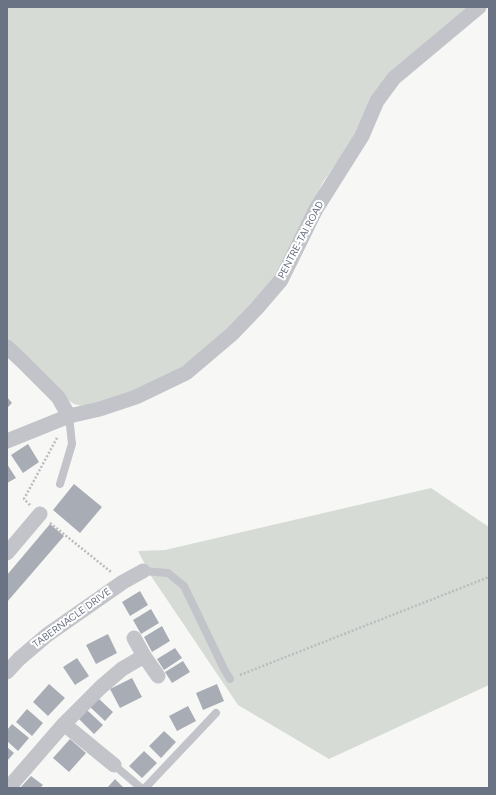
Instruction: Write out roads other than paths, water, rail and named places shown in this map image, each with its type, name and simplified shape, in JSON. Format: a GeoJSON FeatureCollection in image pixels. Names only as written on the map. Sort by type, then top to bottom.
{"type":"FeatureCollection","features":[{"type":"Feature","properties":{"kind":"street","name":"PENTRE-TAI ROAD"},"geometry":{"type":"LineString","coordinates":[[7,440],[69,416],[100,409],[136,397],[186,373],[232,334],[257,308],[280,280],[316,208],[362,136],[377,101],[394,78],[479,7]]}},
{"type":"Feature","properties":{"kind":"street"},"geometry":{"type":"LineString","coordinates":[[7,347],[22,360],[58,397],[69,416]]}},
{"type":"Feature","properties":{"kind":"street"},"geometry":{"type":"LineString","coordinates":[[7,554],[40,514]]}},
{"type":"Feature","properties":{"kind":"street","name":"TABERNACLE DRIVE"},"geometry":{"type":"LineString","coordinates":[[7,672],[47,634],[123,582],[143,571]]}},
{"type":"Feature","properties":{"kind":"street"},"geometry":{"type":"LineString","coordinates":[[134,638],[158,676]]}},
{"type":"Feature","properties":{"kind":"street"},"geometry":{"type":"LineString","coordinates":[[10,788],[64,724],[101,686],[122,669],[144,656]]}},
{"type":"Feature","properties":{"kind":"street"},"geometry":{"type":"LineString","coordinates":[[64,724],[114,765]]}},
{"type":"Feature","properties":{"kind":"lane"},"geometry":{"type":"LineString","coordinates":[[60,484],[72,444],[69,416]]}},
{"type":"Feature","properties":{"kind":"lane"},"geometry":{"type":"LineString","coordinates":[[143,571],[168,573],[184,586],[230,679]]}},
{"type":"Feature","properties":{"kind":"lane"},"geometry":{"type":"LineString","coordinates":[[145,788],[216,713]]}},
{"type":"Feature","properties":{"kind":"lane"},"geometry":{"type":"LineString","coordinates":[[114,765],[141,788]]}}]}
